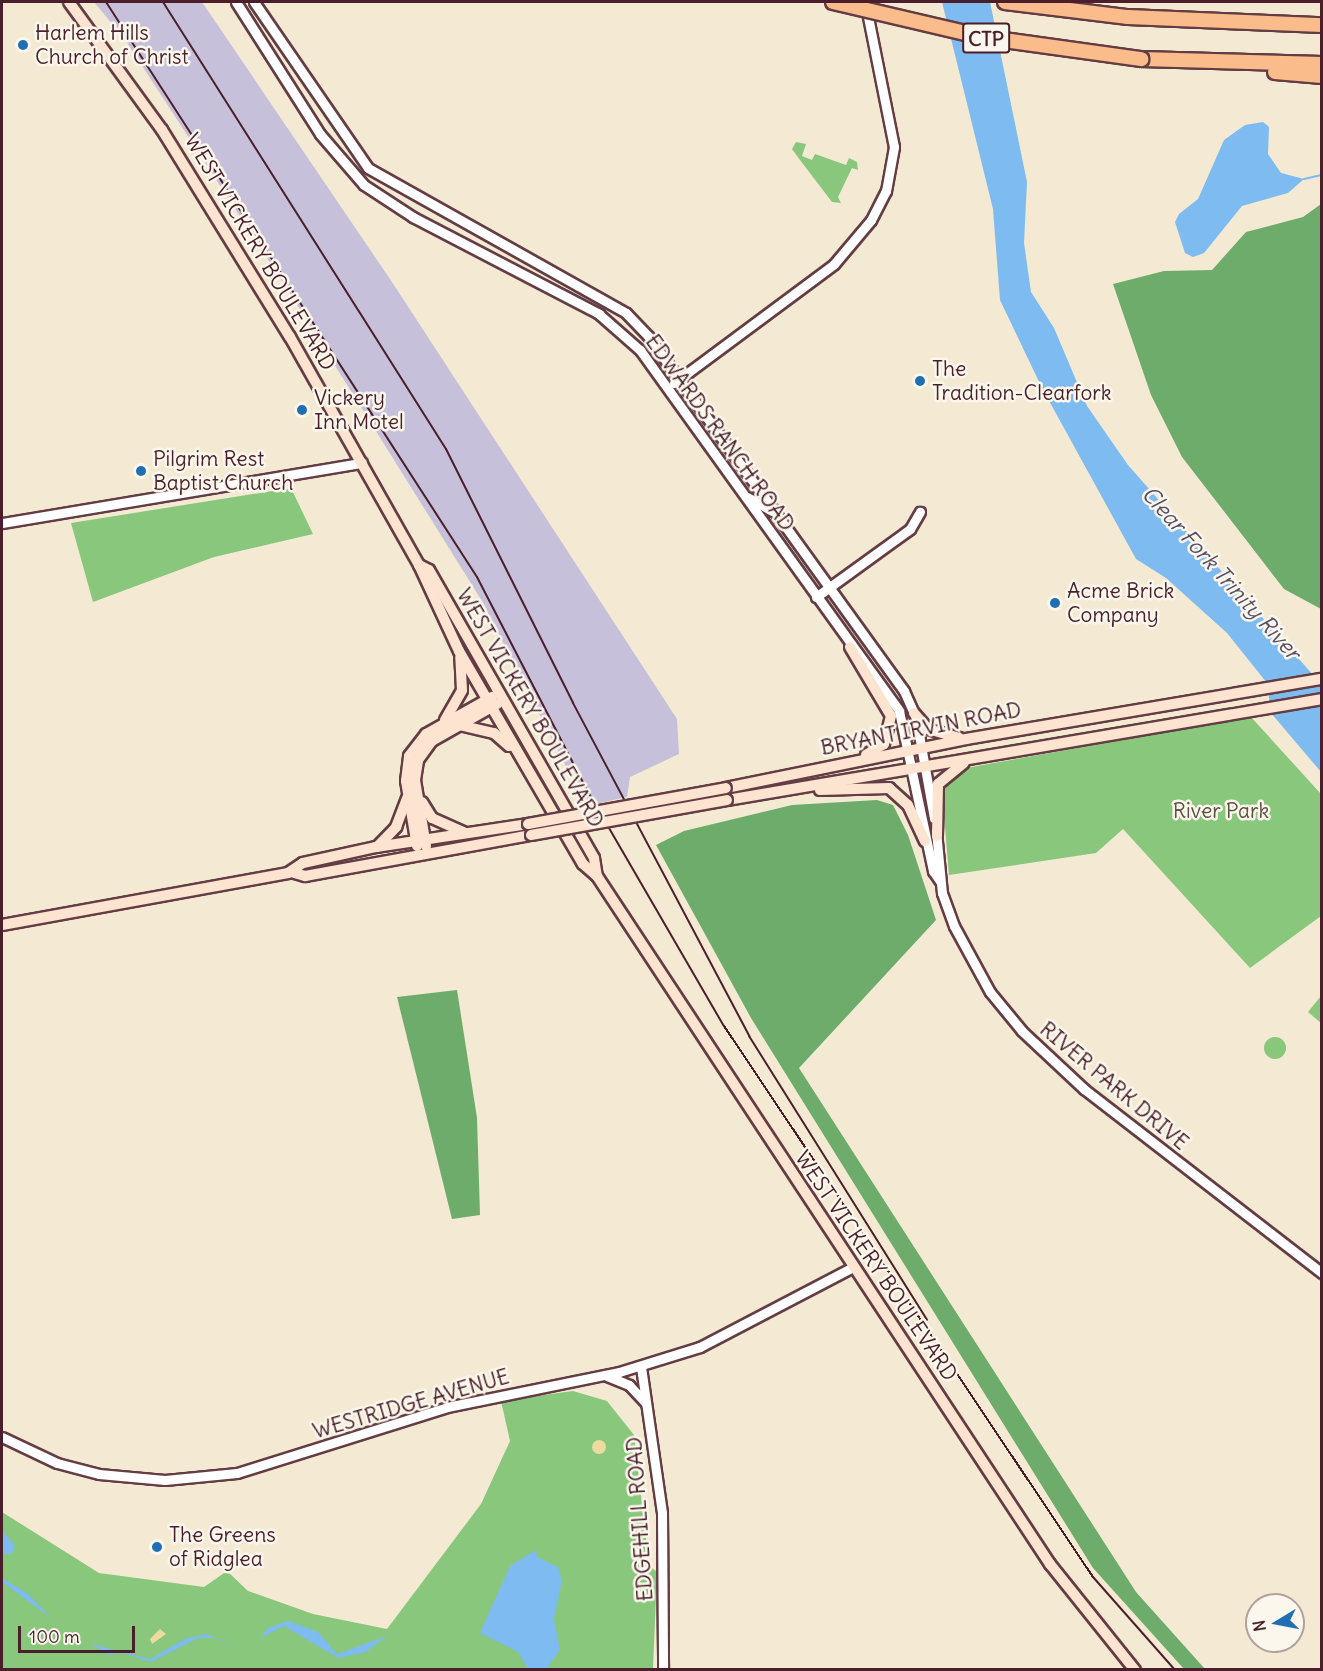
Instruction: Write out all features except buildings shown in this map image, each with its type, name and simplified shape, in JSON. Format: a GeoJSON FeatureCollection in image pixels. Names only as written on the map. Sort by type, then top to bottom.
{"type":"FeatureCollection","features":[{"type":"Feature","properties":{"kind":"highway","name":"CTP"},"geometry":{"type":"LineString","coordinates":[[833,2],[993,39],[1141,59],[1223,64],[1322,64]]}},
{"type":"Feature","properties":{"kind":"highway","name":"CTP"},"geometry":{"type":"LineString","coordinates":[[1005,2],[1128,17],[1322,25]]}},
{"type":"Feature","properties":{"kind":"highway"},"geometry":{"type":"LineString","coordinates":[[1223,64],[1322,76]]}},
{"type":"Feature","properties":{"kind":"main road","name":"WEST VICKERY BOULEVARD"},"geometry":{"type":"LineString","coordinates":[[69,2],[162,130],[362,464],[419,565],[459,651],[583,864],[597,876],[1050,1564],[1135,1670]]}},
{"type":"Feature","properties":{"kind":"main road","name":"WEST VICKERY BOULEVARD"},"geometry":{"type":"LineString","coordinates":[[419,565],[429,570],[499,698],[594,858],[597,876]]}},
{"type":"Feature","properties":{"kind":"main road"},"geometry":{"type":"LineString","coordinates":[[850,647],[891,716],[884,744],[855,761]]}},
{"type":"Feature","properties":{"kind":"main road"},"geometry":{"type":"LineString","coordinates":[[423,853],[409,756],[440,725],[462,690],[459,651]]}},
{"type":"Feature","properties":{"kind":"main road","name":"BRYANT IRVIN ROAD"},"geometry":{"type":"LineString","coordinates":[[530,829],[855,761],[923,750],[966,739],[1322,679]]}},
{"type":"Feature","properties":{"kind":"main road"},"geometry":{"type":"LineString","coordinates":[[440,725],[499,698]]}},
{"type":"Feature","properties":{"kind":"main road","name":"BRYANT IRVIN ROAD"},"geometry":{"type":"LineString","coordinates":[[530,829],[807,789],[1322,699]]}},
{"type":"Feature","properties":{"kind":"main road"},"geometry":{"type":"LineString","coordinates":[[376,847],[396,826],[413,794],[421,754],[489,703]]}},
{"type":"Feature","properties":{"kind":"main road"},"geometry":{"type":"LineString","coordinates":[[914,713],[928,729],[966,739]]}},
{"type":"Feature","properties":{"kind":"main road"},"geometry":{"type":"LineString","coordinates":[[459,725],[494,733],[533,780]]}},
{"type":"Feature","properties":{"kind":"main road"},"geometry":{"type":"LineString","coordinates":[[937,836],[938,784],[967,761]]}},
{"type":"Feature","properties":{"kind":"main road"},"geometry":{"type":"LineString","coordinates":[[807,789],[889,788],[908,806],[926,841]]}},
{"type":"Feature","properties":{"kind":"main road"},"geometry":{"type":"LineString","coordinates":[[413,794],[432,818],[467,832]]}},
{"type":"Feature","properties":{"kind":"main road"},"geometry":{"type":"LineString","coordinates":[[291,872],[303,863],[420,839],[467,832],[530,829]]}},
{"type":"Feature","properties":{"kind":"main road"},"geometry":{"type":"LineString","coordinates":[[2,925],[291,872],[305,876],[530,829]]}},
{"type":"Feature","properties":{"kind":"street","name":"EDWARDS RANCH ROAD"},"geometry":{"type":"LineString","coordinates":[[236,2],[320,134],[364,185],[393,204],[599,314],[640,350],[747,496],[850,647],[899,711],[911,769]]}},
{"type":"Feature","properties":{"kind":"street","name":"EDWARDS RANCH ROAD"},"geometry":{"type":"LineString","coordinates":[[254,2],[368,168],[400,191],[626,313],[680,380],[831,587],[914,713],[926,767]]}},
{"type":"Feature","properties":{"kind":"street"},"geometry":{"type":"LineString","coordinates":[[667,388],[834,264],[854,245],[886,190],[894,147],[892,121],[865,2]]}},
{"type":"Feature","properties":{"kind":"street"},"geometry":{"type":"LineString","coordinates":[[320,134],[335,123]]}},
{"type":"Feature","properties":{"kind":"street"},"geometry":{"type":"LineString","coordinates":[[569,298],[576,284]]}},
{"type":"Feature","properties":{"kind":"street"},"geometry":{"type":"LineString","coordinates":[[2,523],[362,464]]}},
{"type":"Feature","properties":{"kind":"street"},"geometry":{"type":"LineString","coordinates":[[747,496],[785,523]]}},
{"type":"Feature","properties":{"kind":"street"},"geometry":{"type":"LineString","coordinates":[[816,597],[910,529],[920,512]]}},
{"type":"Feature","properties":{"kind":"street","name":"RIVER PARK DRIVE"},"geometry":{"type":"LineString","coordinates":[[926,767],[937,836],[940,881]]}},
{"type":"Feature","properties":{"kind":"street","name":"RIVER PARK DRIVE"},"geometry":{"type":"LineString","coordinates":[[911,769],[926,841],[970,958],[1022,1030],[1078,1084],[1322,1273]]}},
{"type":"Feature","properties":{"kind":"street","name":"WESTRIDGE AVENUE"},"geometry":{"type":"LineString","coordinates":[[2,1437],[57,1463],[99,1474],[207,1478],[283,1460],[447,1407],[641,1367],[735,1331],[853,1267]]}},
{"type":"Feature","properties":{"kind":"street","name":"EDGEHILL ROAD"},"geometry":{"type":"LineString","coordinates":[[641,1367],[649,1407],[662,1513],[663,1670]]}},
{"type":"Feature","properties":{"kind":"street"},"geometry":{"type":"LineString","coordinates":[[605,1375],[629,1385],[649,1407]]}},
{"type":"Feature","properties":{"kind":"shaded area"},"geometry":{"type":"Polygon","coordinates":[[[94,2],[202,2],[392,282],[677,719],[679,754],[630,777],[627,797],[586,806],[482,601],[286,287],[124,38],[94,2]]]}},
{"type":"Feature","properties":{"kind":"green space"},"geometry":{"type":"Polygon","coordinates":[[[796,142],[806,144],[802,156],[812,160],[815,154],[846,165],[849,158],[857,162],[858,170],[852,168],[838,197],[841,203],[832,202],[800,160],[792,149],[796,142]]]}},
{"type":"Feature","properties":{"kind":"green space"},"geometry":{"type":"Polygon","coordinates":[[[1321,204],[1321,609],[1284,589],[1182,457],[1151,395],[1113,284],[1164,271],[1212,270],[1246,232],[1303,217],[1321,204]]]}},
{"type":"Feature","properties":{"kind":"green space"},"geometry":{"type":"Polygon","coordinates":[[[291,488],[313,534],[214,557],[93,602],[71,523],[291,488]]]}},
{"type":"Feature","properties":{"kind":"green space","name":"River Park"},"geometry":{"type":"Polygon","coordinates":[[[1251,717],[1321,794],[1321,916],[1250,968],[1123,829],[1096,853],[949,875],[942,791],[966,768],[1251,717]]]}},
{"type":"Feature","properties":{"kind":"green space"},"geometry":{"type":"Polygon","coordinates":[[[877,800],[893,805],[908,835],[936,920],[799,1068],[1136,1592],[1205,1669],[1184,1669],[1093,1568],[751,1018],[656,845],[684,831],[792,805],[877,800]]]}},
{"type":"Feature","properties":{"kind":"green space"},"geometry":{"type":"Polygon","coordinates":[[[457,990],[477,1118],[480,1215],[452,1219],[397,997],[457,990]]]}},
{"type":"Feature","properties":{"kind":"green space"},"geometry":{"type":"Polygon","coordinates":[[[1321,996],[1321,1023],[1308,1012],[1321,996]]]}},
{"type":"Feature","properties":{"kind":"green space"},"geometry":{"type":"Polygon","coordinates":[[[1275,1037],[1283,1040],[1286,1048],[1283,1056],[1275,1059],[1267,1056],[1264,1048],[1267,1040],[1275,1037]]]}},
{"type":"Feature","properties":{"kind":"green space"},"geometry":{"type":"Polygon","coordinates":[[[573,1391],[607,1401],[634,1435],[649,1565],[657,1572],[653,1669],[2,1669],[2,1512],[99,1573],[204,1587],[227,1571],[248,1591],[313,1614],[387,1629],[481,1504],[510,1441],[501,1401],[573,1391]]]}},
{"type":"Feature","properties":{"kind":"sand"},"geometry":{"type":"Polygon","coordinates":[[[596,1440],[602,1440],[606,1447],[602,1454],[596,1454],[592,1450],[592,1444],[596,1440]]]}},
{"type":"Feature","properties":{"kind":"sand"},"geometry":{"type":"Polygon","coordinates":[[[160,1629],[166,1634],[152,1644],[150,1639],[160,1629]]]}},
{"type":"Feature","properties":{"kind":"water","name":"Clear Fork Trinity River"},"geometry":{"type":"Polygon","coordinates":[[[942,2],[990,2],[1027,182],[1024,243],[1031,292],[1054,328],[1087,406],[1128,465],[1321,684],[1321,772],[1271,713],[1267,683],[1227,633],[1166,578],[1136,559],[1042,388],[1000,300],[993,209],[942,2]]]}},
{"type":"Feature","properties":{"kind":"water"},"geometry":{"type":"Polygon","coordinates":[[[1263,122],[1269,127],[1268,154],[1281,173],[1304,179],[1288,193],[1242,206],[1204,253],[1193,257],[1185,253],[1175,222],[1179,214],[1198,199],[1224,140],[1245,125],[1263,122]]]}},
{"type":"Feature","properties":{"kind":"water"},"geometry":{"type":"Polygon","coordinates":[[[2,1530],[15,1546],[12,1553],[2,1555],[2,1530]]]}},
{"type":"Feature","properties":{"kind":"water"},"geometry":{"type":"Polygon","coordinates":[[[536,1550],[537,1557],[558,1567],[562,1581],[554,1619],[560,1650],[546,1669],[528,1669],[518,1652],[480,1633],[510,1566],[536,1550]]]}},
{"type":"Feature","properties":{"kind":"water"},"geometry":{"type":"Polygon","coordinates":[[[2,1578],[28,1594],[51,1618],[2,1582],[2,1578]]]}},
{"type":"Feature","properties":{"kind":"water"},"geometry":{"type":"Polygon","coordinates":[[[288,1621],[318,1632],[337,1654],[387,1636],[366,1652],[338,1658],[284,1626],[260,1638],[268,1628],[288,1621]]]}},
{"type":"Feature","properties":{"kind":"water"},"geometry":{"type":"Polygon","coordinates":[[[206,1634],[244,1651],[213,1638],[198,1638],[151,1662],[122,1653],[108,1655],[91,1644],[150,1659],[185,1639],[206,1634]]]}},
{"type":"Feature","properties":{"kind":"waterway"},"geometry":{"type":"LineString","coordinates":[[1304,179],[1322,175]]}},
{"type":"Feature","properties":{"kind":"railway"},"geometry":{"type":"LineString","coordinates":[[106,2],[477,577],[587,790],[724,1026],[1093,1577],[1175,1670]]}},
{"type":"Feature","properties":{"kind":"railway"},"geometry":{"type":"LineString","coordinates":[[163,2],[446,449],[573,703],[749,1036],[927,1320]]}},
{"type":"Feature","properties":{"kind":"place","name":"Harlem Hills Church of Christ"},"geometry":{"type":"Point","coordinates":[23,45]}},
{"type":"Feature","properties":{"kind":"place","name":"The Tradition-Clearfork"},"geometry":{"type":"Point","coordinates":[920,381]}},
{"type":"Feature","properties":{"kind":"place","name":"Vickery Inn Motel"},"geometry":{"type":"Point","coordinates":[302,410]}},
{"type":"Feature","properties":{"kind":"place","name":"Pilgrim Rest Baptist Church"},"geometry":{"type":"Point","coordinates":[141,471]}},
{"type":"Feature","properties":{"kind":"place","name":"Acme Brick Company"},"geometry":{"type":"Point","coordinates":[1055,603]}},
{"type":"Feature","properties":{"kind":"place","name":"The Greens of Ridglea"},"geometry":{"type":"Point","coordinates":[157,1547]}}]}
